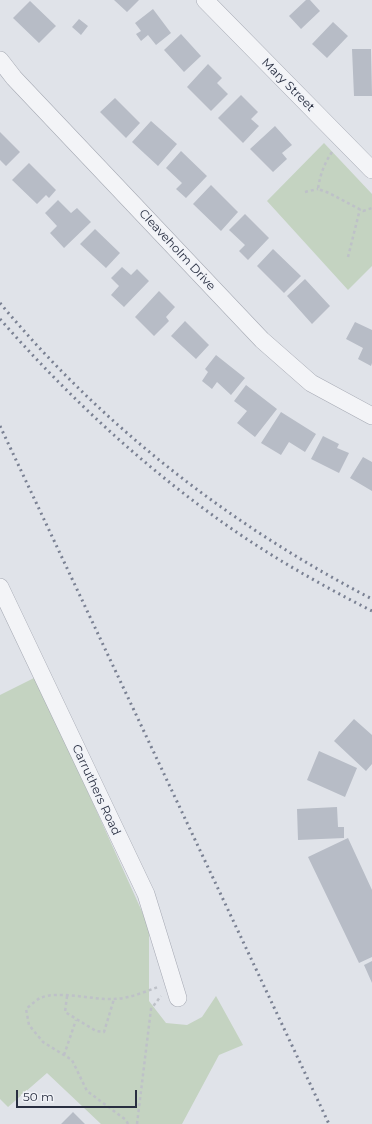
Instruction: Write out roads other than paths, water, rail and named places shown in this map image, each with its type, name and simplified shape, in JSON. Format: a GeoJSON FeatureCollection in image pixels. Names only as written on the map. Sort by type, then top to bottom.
{"type":"FeatureCollection","features":[{"type":"Feature","properties":{"kind":"street","name":"Mary Street"},"geometry":{"type":"LineString","coordinates":[[205,0],[372,170]]}},
{"type":"Feature","properties":{"kind":"street","name":"Cleaveholm Drive"},"geometry":{"type":"LineString","coordinates":[[0,60],[14,78],[262,340],[311,383],[372,416]]}},
{"type":"Feature","properties":{"kind":"street","name":"Carruthers Road"},"geometry":{"type":"LineString","coordinates":[[0,587],[146,894],[178,998]]}},
{"type":"Feature","properties":{"kind":"railway"},"geometry":{"type":"LineString","coordinates":[[0,303],[40,348],[82,391],[126,432],[171,470],[219,506],[268,539],[319,570],[372,599]]}},
{"type":"Feature","properties":{"kind":"railway"},"geometry":{"type":"LineString","coordinates":[[0,319],[74,398],[154,470],[182,492],[230,528],[269,554],[372,611]]}},
{"type":"Feature","properties":{"kind":"railway"},"geometry":{"type":"LineString","coordinates":[[0,426],[329,1124]]}}]}
